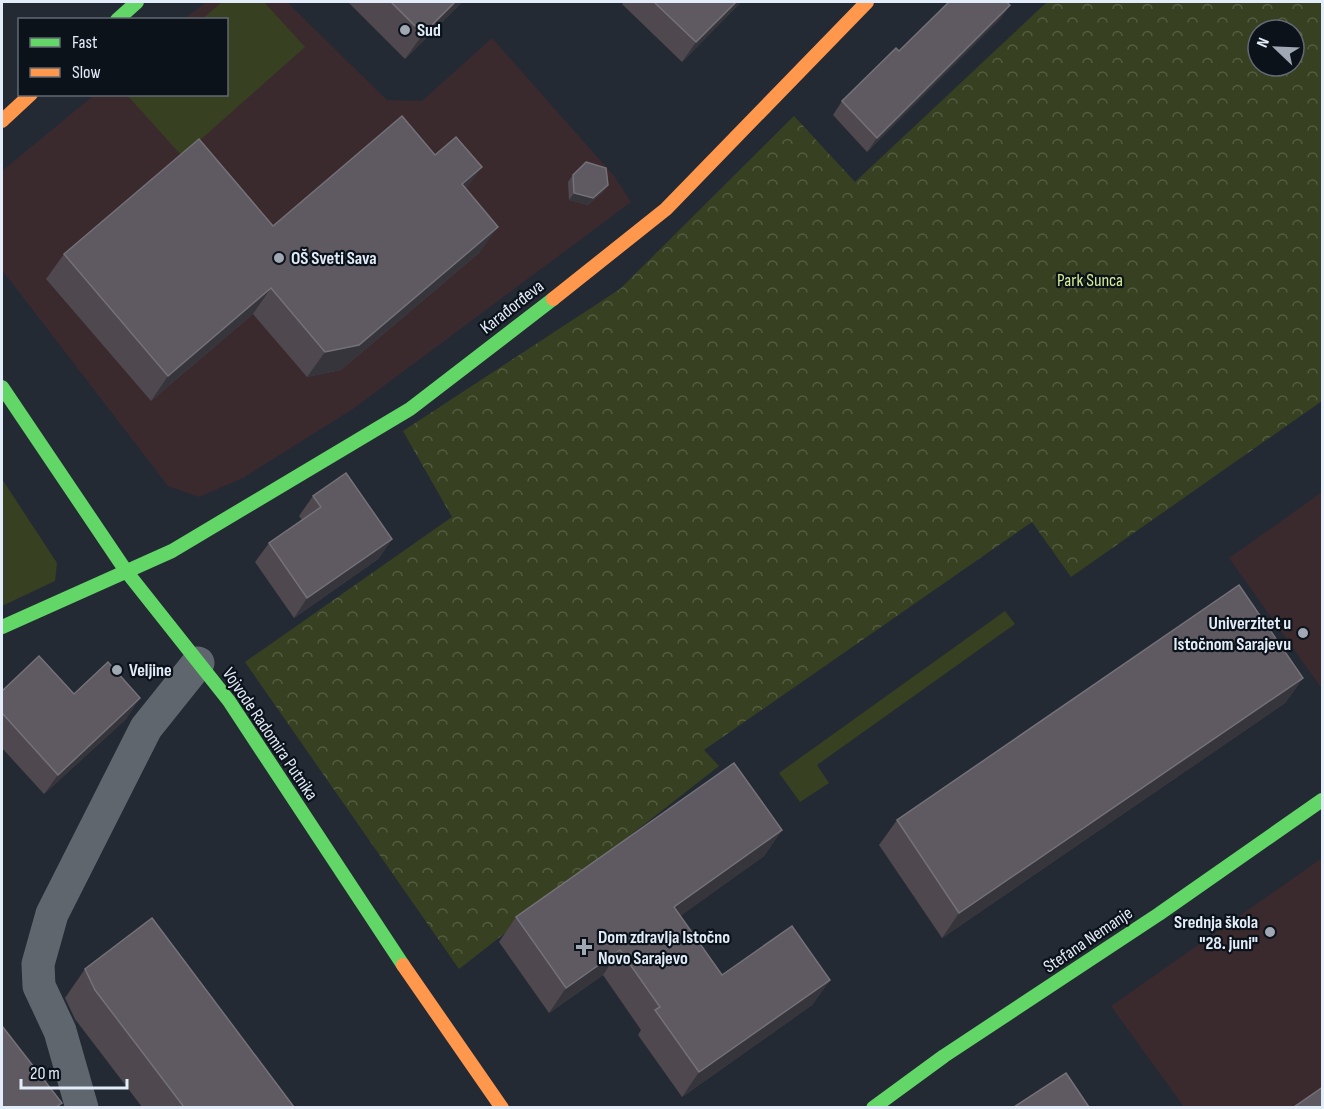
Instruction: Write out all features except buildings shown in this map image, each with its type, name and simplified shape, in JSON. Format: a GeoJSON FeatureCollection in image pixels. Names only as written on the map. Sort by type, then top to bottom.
{"type":"FeatureCollection","features":[{"type":"Feature","properties":{"kind":"main road"},"geometry":{"type":"LineString","coordinates":[[119,18],[137,2]]}},
{"type":"Feature","properties":{"kind":"main road","name":"Karađorđeva"},"geometry":{"type":"LineString","coordinates":[[2,627],[172,551],[410,409],[666,209],[867,2]]}},
{"type":"Feature","properties":{"kind":"main road"},"geometry":{"type":"LineString","coordinates":[[2,121],[30,96]]}},
{"type":"Feature","properties":{"kind":"main road","name":"Vojvode Radomira Putnika"},"geometry":{"type":"LineString","coordinates":[[2,387],[126,571],[229,701],[451,1038],[502,1107]]}},
{"type":"Feature","properties":{"kind":"main road","name":"Stefana Nemanje"},"geometry":{"type":"LineString","coordinates":[[873,1107],[1323,800]]}},
{"type":"Feature","properties":{"kind":"street"},"geometry":{"type":"LineString","coordinates":[[82,1107],[60,1031],[39,986],[38,964],[44,936],[52,914],[146,728],[198,663]]}},
{"type":"Feature","properties":{"kind":"shaded area","name":"OŠ Sveti Sava"},"geometry":{"type":"Polygon","coordinates":[[[206,2],[287,2],[387,100],[422,101],[492,38],[615,177],[631,202],[353,409],[243,478],[199,497],[168,486],[2,270],[2,171],[93,96],[228,96],[228,18],[185,18],[206,2]]]}},
{"type":"Feature","properties":{"kind":"shaded area","name":"Univerzitet u Istočnom Sarajevu"},"geometry":{"type":"Polygon","coordinates":[[[1322,492],[1322,689],[1229,558],[1322,492]]]}},
{"type":"Feature","properties":{"kind":"shaded area","name":"Srednja škola \"28. juni\""},"geometry":{"type":"Polygon","coordinates":[[[1322,858],[1322,1107],[1184,1107],[1111,1006],[1322,858]]]}},
{"type":"Feature","properties":{"kind":"green space"},"geometry":{"type":"Polygon","coordinates":[[[222,2],[264,2],[305,47],[182,156],[128,96],[228,96],[228,18],[203,18],[222,2]]]}},
{"type":"Feature","properties":{"kind":"green space","name":"Park Sunca"},"geometry":{"type":"Polygon","coordinates":[[[1047,2],[1322,2],[1322,401],[1071,577],[1032,522],[704,750],[719,766],[459,969],[245,662],[452,517],[403,431],[620,289],[794,116],[855,182],[1047,2]]]}},
{"type":"Feature","properties":{"kind":"green space"},"geometry":{"type":"Polygon","coordinates":[[[2,479],[57,563],[55,581],[2,606],[2,479]]]}},
{"type":"Feature","properties":{"kind":"green space"},"geometry":{"type":"Polygon","coordinates":[[[1005,611],[1015,624],[817,765],[829,783],[800,802],[779,773],[1005,611]]]}},
{"type":"Feature","properties":{"kind":"traffic: fast"},"geometry":{"type":"LineString","coordinates":[[119,18],[137,2]]}},
{"type":"Feature","properties":{"kind":"traffic: fast"},"geometry":{"type":"LineString","coordinates":[[2,627],[172,551],[410,409],[553,299]]}},
{"type":"Feature","properties":{"kind":"traffic: fast"},"geometry":{"type":"LineString","coordinates":[[2,387],[126,571],[229,701],[403,965]]}},
{"type":"Feature","properties":{"kind":"traffic: fast"},"geometry":{"type":"LineString","coordinates":[[873,1108],[944,1056],[1159,914],[1322,800]]}},
{"type":"Feature","properties":{"kind":"traffic: slow"},"geometry":{"type":"LineString","coordinates":[[553,299],[666,209],[867,2]]}},
{"type":"Feature","properties":{"kind":"traffic: slow"},"geometry":{"type":"LineString","coordinates":[[2,121],[29,96]]}},
{"type":"Feature","properties":{"kind":"traffic: slow"},"geometry":{"type":"LineString","coordinates":[[403,965],[502,1108]]}},
{"type":"Feature","properties":{"kind":"place","name":"Sud"},"geometry":{"type":"Point","coordinates":[405,30]}},
{"type":"Feature","properties":{"kind":"place","name":"OŠ Sveti Sava"},"geometry":{"type":"Point","coordinates":[279,258]}},
{"type":"Feature","properties":{"kind":"place","name":"Univerzitet u Istočnom Sarajevu"},"geometry":{"type":"Point","coordinates":[1303,633]}},
{"type":"Feature","properties":{"kind":"place","name":"Veljine"},"geometry":{"type":"Point","coordinates":[117,670]}},
{"type":"Feature","properties":{"kind":"place","name":"Srednja škola \"28. juni\""},"geometry":{"type":"Point","coordinates":[1270,932]}},
{"type":"Feature","properties":{"kind":"place","name":"Dom zdravlja Istočno Novo Sarajevo"},"geometry":{"type":"Point","coordinates":[584,947]}}]}
